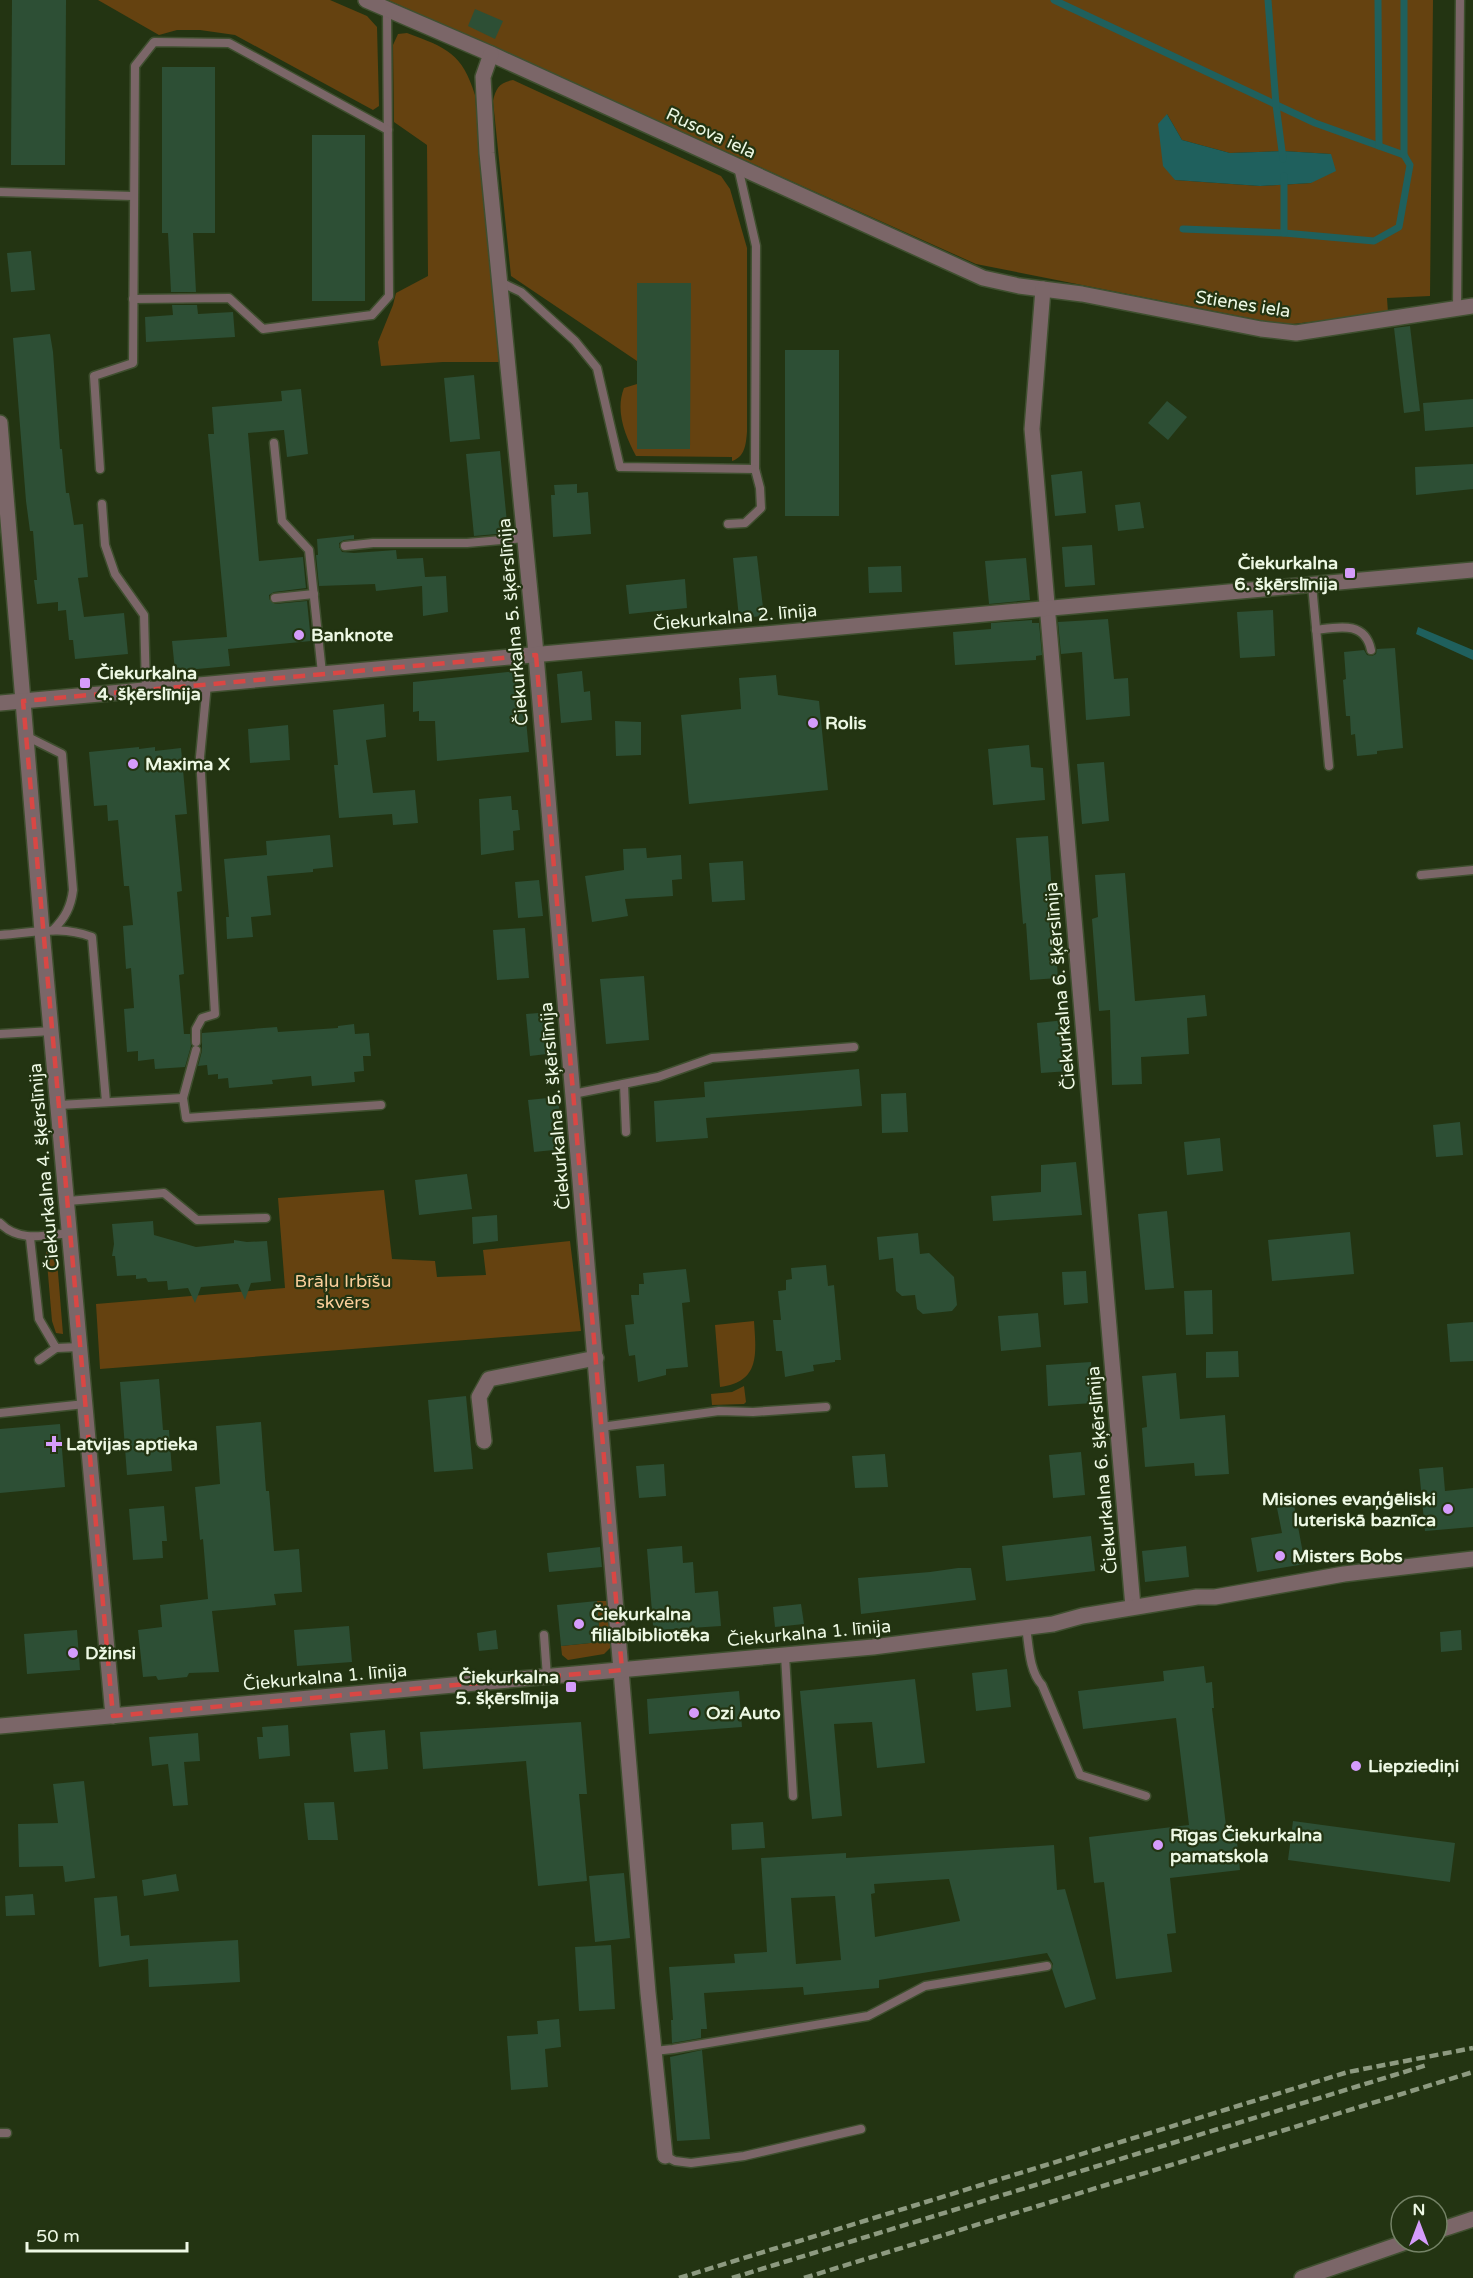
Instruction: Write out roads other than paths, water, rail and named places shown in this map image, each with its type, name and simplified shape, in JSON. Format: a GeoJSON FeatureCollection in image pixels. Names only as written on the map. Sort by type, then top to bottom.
{"type":"FeatureCollection","features":[{"type":"Feature","properties":{"kind":"street","name":"Rusova iela"},"geometry":{"type":"LineString","coordinates":[[366,0],[491,54],[983,278],[1043,289]]}},
{"type":"Feature","properties":{"kind":"street","name":"Čiekurkalna 5. šķērslīnija"},"geometry":{"type":"LineString","coordinates":[[491,54],[483,77],[487,153],[536,655],[654,2051],[665,2156]]}},
{"type":"Feature","properties":{"kind":"street","name":"Stienes iela"},"geometry":{"type":"LineString","coordinates":[[1043,289],[1082,294],[1261,329],[1296,333],[1473,306]]}},
{"type":"Feature","properties":{"kind":"street","name":"Čiekurkalna 6. šķērslīnija"},"geometry":{"type":"LineString","coordinates":[[1043,289],[1032,429],[1133,1607]]}},
{"type":"Feature","properties":{"kind":"street","name":"Čiekurkalna 4. šķērslīnija"},"geometry":{"type":"LineString","coordinates":[[0,423],[26,736],[48,930],[51,1030],[112,1716]]}},
{"type":"Feature","properties":{"kind":"street","name":"Čiekurkalna 2. līnija"},"geometry":{"type":"LineString","coordinates":[[0,703],[1473,570]]}},
{"type":"Feature","properties":{"kind":"street"},"geometry":{"type":"LineString","coordinates":[[484,1441],[479,1398],[489,1379],[596,1358]]}},
{"type":"Feature","properties":{"kind":"street","name":"Čiekurkalna 1. līnija"},"geometry":{"type":"LineString","coordinates":[[0,1726],[903,1644],[1026,1627],[1197,1596],[1215,1597],[1344,1574],[1473,1559]]}},
{"type":"Feature","properties":{"kind":"street"},"geometry":{"type":"LineString","coordinates":[[1449,2227],[1473,2219]]}},
{"type":"Feature","properties":{"kind":"street"},"geometry":{"type":"LineString","coordinates":[[1302,2278],[1389,2248]]}},
{"type":"Feature","properties":{"kind":"lane"},"geometry":{"type":"LineString","coordinates":[[1456,309],[1460,0]]}},
{"type":"Feature","properties":{"kind":"lane"},"geometry":{"type":"LineString","coordinates":[[134,299],[230,298],[263,329],[372,315],[389,296],[387,9]]}},
{"type":"Feature","properties":{"kind":"lane"},"geometry":{"type":"LineString","coordinates":[[100,470],[94,375],[133,363],[135,66],[154,42],[229,43],[388,130]]}},
{"type":"Feature","properties":{"kind":"lane"},"geometry":{"type":"LineString","coordinates":[[728,524],[746,523],[761,508],[760,488],[755,470],[756,246],[738,167]]}},
{"type":"Feature","properties":{"kind":"lane"},"geometry":{"type":"LineString","coordinates":[[0,192],[133,196]]}},
{"type":"Feature","properties":{"kind":"lane"},"geometry":{"type":"LineString","coordinates":[[500,282],[521,292],[575,341],[597,368],[620,467],[755,470]]}},
{"type":"Feature","properties":{"kind":"lane"},"geometry":{"type":"LineString","coordinates":[[274,443],[282,521],[309,550],[322,673]]}},
{"type":"Feature","properties":{"kind":"lane"},"geometry":{"type":"LineString","coordinates":[[102,504],[105,545],[115,574],[144,615],[146,689]]}},
{"type":"Feature","properties":{"kind":"lane"},"geometry":{"type":"LineString","coordinates":[[345,546],[373,543],[467,543],[525,538]]}},
{"type":"Feature","properties":{"kind":"lane"},"geometry":{"type":"LineString","coordinates":[[1312,585],[1329,766]]}},
{"type":"Feature","properties":{"kind":"lane"},"geometry":{"type":"LineString","coordinates":[[275,598],[314,594]]}},
{"type":"Feature","properties":{"kind":"lane"},"geometry":{"type":"LineString","coordinates":[[1316,630],[1344,626],[1355,628],[1366,636],[1371,650]]}},
{"type":"Feature","properties":{"kind":"lane"},"geometry":{"type":"LineString","coordinates":[[207,684],[200,757],[215,1014],[202,1018],[196,1029],[196,1046],[183,1098],[186,1118],[381,1105]]}},
{"type":"Feature","properties":{"kind":"lane"},"geometry":{"type":"LineString","coordinates":[[26,736],[62,754],[73,890],[65,918],[48,930]]}},
{"type":"Feature","properties":{"kind":"lane"},"geometry":{"type":"LineString","coordinates":[[1421,875],[1473,870]]}},
{"type":"Feature","properties":{"kind":"lane"},"geometry":{"type":"LineString","coordinates":[[0,935],[75,930],[93,937],[106,1102]]}},
{"type":"Feature","properties":{"kind":"lane"},"geometry":{"type":"LineString","coordinates":[[0,1034],[51,1030]]}},
{"type":"Feature","properties":{"kind":"lane"},"geometry":{"type":"LineString","coordinates":[[573,1094],[658,1077],[712,1058],[854,1047]]}},
{"type":"Feature","properties":{"kind":"lane"},"geometry":{"type":"LineString","coordinates":[[624,1084],[626,1132]]}},
{"type":"Feature","properties":{"kind":"lane"},"geometry":{"type":"LineString","coordinates":[[59,1105],[183,1098]]}},
{"type":"Feature","properties":{"kind":"lane"},"geometry":{"type":"LineString","coordinates":[[68,1201],[164,1193],[197,1220],[266,1218]]}},
{"type":"Feature","properties":{"kind":"lane"},"geometry":{"type":"LineString","coordinates":[[0,1223],[5,1229],[30,1238],[70,1233]]}},
{"type":"Feature","properties":{"kind":"lane"},"geometry":{"type":"LineString","coordinates":[[30,1238],[39,1318],[56,1348]]}},
{"type":"Feature","properties":{"kind":"lane"},"geometry":{"type":"LineString","coordinates":[[39,1360],[56,1348],[80,1347]]}},
{"type":"Feature","properties":{"kind":"lane"},"geometry":{"type":"LineString","coordinates":[[0,1413],[85,1404]]}},
{"type":"Feature","properties":{"kind":"lane"},"geometry":{"type":"LineString","coordinates":[[602,1427],[718,1411],[753,1412],[826,1407]]}},
{"type":"Feature","properties":{"kind":"lane"},"geometry":{"type":"LineString","coordinates":[[1026,1627],[1034,1671],[1080,1775],[1146,1796]]}},
{"type":"Feature","properties":{"kind":"lane"},"geometry":{"type":"LineString","coordinates":[[544,1635],[547,1677]]}},
{"type":"Feature","properties":{"kind":"lane"},"geometry":{"type":"LineString","coordinates":[[785,1655],[794,1796]]}},
{"type":"Feature","properties":{"kind":"lane"},"geometry":{"type":"LineString","coordinates":[[654,2051],[868,2016],[925,1986],[1047,1966]]}},
{"type":"Feature","properties":{"kind":"lane"},"geometry":{"type":"LineString","coordinates":[[665,2156],[675,2162],[691,2163],[726,2159],[861,2129]]}},
{"type":"Feature","properties":{"kind":"water"},"geometry":{"type":"Polygon","coordinates":[[[1167,114],[1182,140],[1230,153],[1283,151],[1331,154],[1336,171],[1311,183],[1260,186],[1175,180],[1163,166],[1158,124],[1167,114]]]}},
{"type":"Feature","properties":{"kind":"water"},"geometry":{"type":"Polygon","coordinates":[[[1418,627],[1473,650],[1473,660],[1416,634],[1418,627]]]}},
{"type":"Feature","properties":{"kind":"waterway"},"geometry":{"type":"LineString","coordinates":[[1054,0],[1315,123],[1404,155]]}},
{"type":"Feature","properties":{"kind":"waterway"},"geometry":{"type":"LineString","coordinates":[[1268,0],[1276,105],[1283,159]]}},
{"type":"Feature","properties":{"kind":"waterway"},"geometry":{"type":"LineString","coordinates":[[1378,0],[1379,146]]}},
{"type":"Feature","properties":{"kind":"waterway"},"geometry":{"type":"LineString","coordinates":[[1183,229],[1284,233],[1374,241],[1399,227],[1410,165],[1404,155],[1404,0]]}},
{"type":"Feature","properties":{"kind":"waterway"},"geometry":{"type":"LineString","coordinates":[[1284,176],[1284,233]]}},
{"type":"Feature","properties":{"kind":"railway"},"geometry":{"type":"LineString","coordinates":[[679,2278],[1348,2072],[1473,2048]]}},
{"type":"Feature","properties":{"kind":"railway"},"geometry":{"type":"LineString","coordinates":[[732,2278],[1427,2065]]}},
{"type":"Feature","properties":{"kind":"railway"},"geometry":{"type":"LineString","coordinates":[[804,2278],[1473,2072]]}},
{"type":"Feature","properties":{"kind":"place","name":"Čiekurkalna 6. šķērslīnija"},"geometry":{"type":"Point","coordinates":[1350,573]}},
{"type":"Feature","properties":{"kind":"place","name":"Banknote"},"geometry":{"type":"Point","coordinates":[299,635]}},
{"type":"Feature","properties":{"kind":"place","name":"Čiekurkalna 4. šķērslīnija"},"geometry":{"type":"Point","coordinates":[85,683]}},
{"type":"Feature","properties":{"kind":"place","name":"Rolis"},"geometry":{"type":"Point","coordinates":[813,723]}},
{"type":"Feature","properties":{"kind":"place","name":"Maxima X"},"geometry":{"type":"Point","coordinates":[133,764]}},
{"type":"Feature","properties":{"kind":"place","name":"Latvijas aptieka"},"geometry":{"type":"Point","coordinates":[54,1444]}},
{"type":"Feature","properties":{"kind":"place","name":"Misiones evaņģēliski luteriskā baznīca"},"geometry":{"type":"Point","coordinates":[1448,1509]}},
{"type":"Feature","properties":{"kind":"place","name":"Misters Bobs"},"geometry":{"type":"Point","coordinates":[1280,1556]}},
{"type":"Feature","properties":{"kind":"place","name":"Čiekurkalna filiālbibliotēka"},"geometry":{"type":"Point","coordinates":[579,1624]}},
{"type":"Feature","properties":{"kind":"place","name":"Džinsi"},"geometry":{"type":"Point","coordinates":[73,1653]}},
{"type":"Feature","properties":{"kind":"place","name":"Čiekurkalna 5. šķērslīnija"},"geometry":{"type":"Point","coordinates":[571,1687]}},
{"type":"Feature","properties":{"kind":"place","name":"Ozi Auto"},"geometry":{"type":"Point","coordinates":[694,1713]}},
{"type":"Feature","properties":{"kind":"place","name":"Liepziediņi"},"geometry":{"type":"Point","coordinates":[1356,1766]}},
{"type":"Feature","properties":{"kind":"place","name":"Rīgas Čiekurkalna pamatskola"},"geometry":{"type":"Point","coordinates":[1158,1845]}},
{"type":"Feature","properties":{"kind":"park label","name":"Brāļu Irbīšu skvērs"},"geometry":{"type":"Point","coordinates":[343,1291]}}]}
